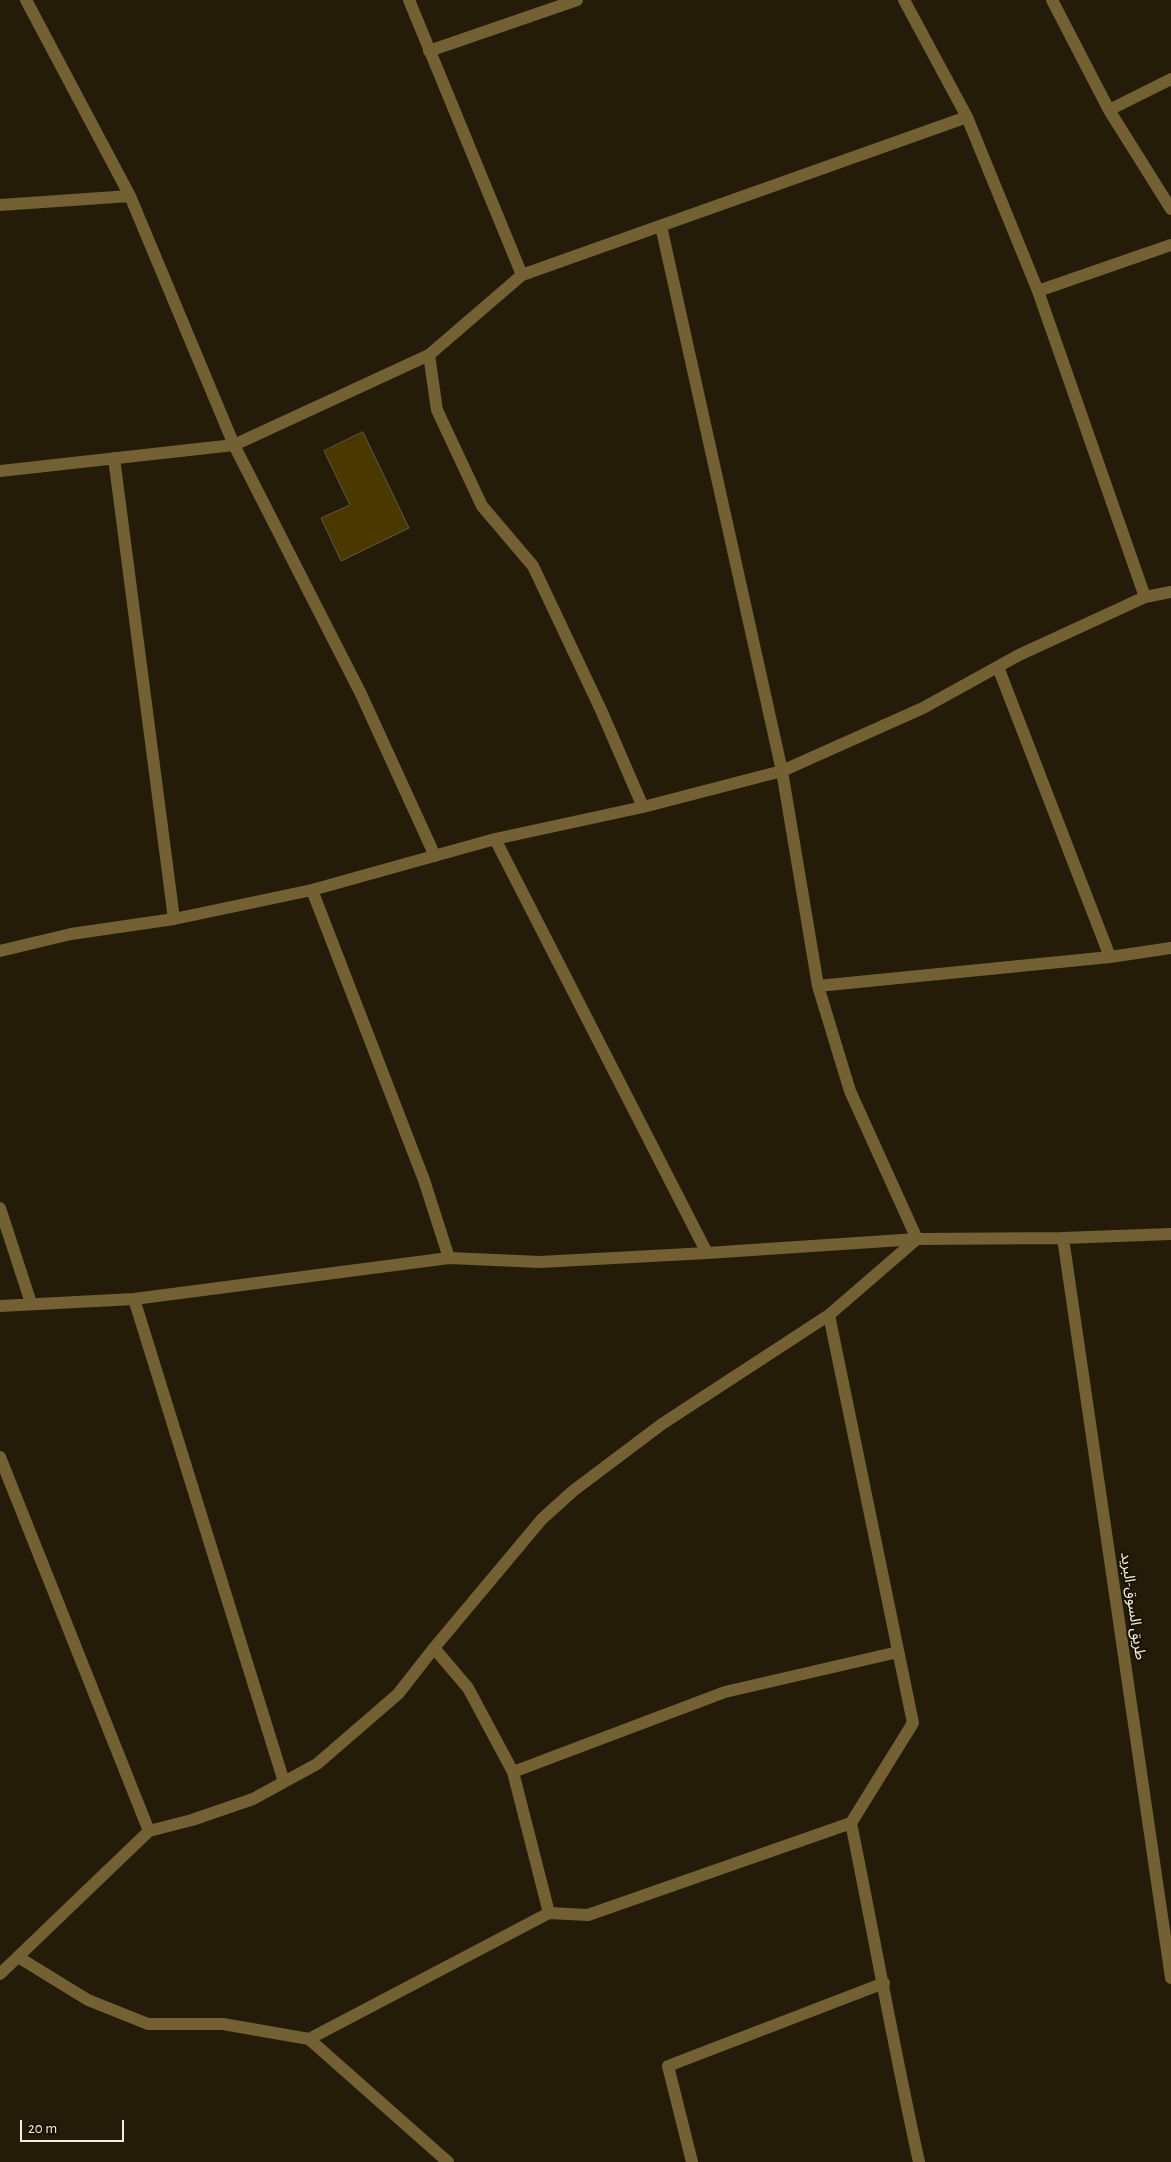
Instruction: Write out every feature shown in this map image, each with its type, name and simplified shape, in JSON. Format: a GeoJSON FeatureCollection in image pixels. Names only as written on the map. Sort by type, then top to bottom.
{"type":"FeatureCollection","features":[{"type":"Feature","properties":{"kind":"street"},"geometry":{"type":"LineString","coordinates":[[26,0],[130,196],[234,446],[361,694],[435,856]]}},
{"type":"Feature","properties":{"kind":"street"},"geometry":{"type":"LineString","coordinates":[[409,0],[522,275]]}},
{"type":"Feature","properties":{"kind":"street"},"geometry":{"type":"LineString","coordinates":[[429,51],[577,0]]}},
{"type":"Feature","properties":{"kind":"street"},"geometry":{"type":"LineString","coordinates":[[904,0],[968,117],[1038,291],[1145,597]]}},
{"type":"Feature","properties":{"kind":"street"},"geometry":{"type":"LineString","coordinates":[[1052,0],[1108,110],[1171,209]]}},
{"type":"Feature","properties":{"kind":"street"},"geometry":{"type":"LineString","coordinates":[[1108,110],[1171,79]]}},
{"type":"Feature","properties":{"kind":"street"},"geometry":{"type":"LineString","coordinates":[[0,470],[234,446],[429,356],[522,275],[968,117]]}},
{"type":"Feature","properties":{"kind":"street"},"geometry":{"type":"LineString","coordinates":[[0,205],[130,196]]}},
{"type":"Feature","properties":{"kind":"street"},"geometry":{"type":"LineString","coordinates":[[661,226],[782,770],[818,986],[850,1091],[917,1239]]}},
{"type":"Feature","properties":{"kind":"street"},"geometry":{"type":"LineString","coordinates":[[1038,291],[1171,245]]}},
{"type":"Feature","properties":{"kind":"street"},"geometry":{"type":"LineString","coordinates":[[429,356],[437,410],[482,506],[533,566],[601,710],[643,807]]}},
{"type":"Feature","properties":{"kind":"street"},"geometry":{"type":"LineString","coordinates":[[114,458],[174,919]]}},
{"type":"Feature","properties":{"kind":"street"},"geometry":{"type":"LineString","coordinates":[[0,951],[71,934],[174,919],[312,890],[495,839],[643,807],[782,770],[923,708],[1019,655],[1145,597],[1171,592]]}},
{"type":"Feature","properties":{"kind":"street"},"geometry":{"type":"LineString","coordinates":[[998,667],[1110,957]]}},
{"type":"Feature","properties":{"kind":"street"},"geometry":{"type":"LineString","coordinates":[[495,839],[706,1253]]}},
{"type":"Feature","properties":{"kind":"street"},"geometry":{"type":"LineString","coordinates":[[312,890],[424,1180],[449,1258]]}},
{"type":"Feature","properties":{"kind":"street"},"geometry":{"type":"LineString","coordinates":[[818,986],[1110,957],[1171,948]]}},
{"type":"Feature","properties":{"kind":"street"},"geometry":{"type":"LineString","coordinates":[[0,1208],[31,1303]]}},
{"type":"Feature","properties":{"kind":"street"},"geometry":{"type":"LineString","coordinates":[[0,1306],[134,1299],[449,1258],[540,1262],[917,1239],[1063,1238],[1171,1234]]}},
{"type":"Feature","properties":{"kind":"street","name":"طريق السوق-البريد"},"geometry":{"type":"LineString","coordinates":[[1063,1238],[1171,1978]]}},
{"type":"Feature","properties":{"kind":"street"},"geometry":{"type":"LineString","coordinates":[[0,1974],[149,1831],[192,1820],[253,1799],[317,1764],[398,1694],[542,1519],[573,1491],[662,1424],[829,1315],[917,1239]]}},
{"type":"Feature","properties":{"kind":"street"},"geometry":{"type":"LineString","coordinates":[[134,1299],[284,1782]]}},
{"type":"Feature","properties":{"kind":"street"},"geometry":{"type":"LineString","coordinates":[[309,2039],[549,1913],[588,1915],[850,1823],[913,1723],[829,1315]]}},
{"type":"Feature","properties":{"kind":"street"},"geometry":{"type":"LineString","coordinates":[[0,1457],[149,1831]]}},
{"type":"Feature","properties":{"kind":"street"},"geometry":{"type":"LineString","coordinates":[[434,1648],[468,1688],[513,1772],[549,1913]]}},
{"type":"Feature","properties":{"kind":"street"},"geometry":{"type":"LineString","coordinates":[[513,1772],[725,1692],[898,1652]]}},
{"type":"Feature","properties":{"kind":"street"},"geometry":{"type":"LineString","coordinates":[[850,1823],[884,1983],[892,2039],[918,2162]]}},
{"type":"Feature","properties":{"kind":"street"},"geometry":{"type":"LineString","coordinates":[[18,1957],[88,2000],[148,2024],[223,2024],[309,2039],[448,2162]]}},
{"type":"Feature","properties":{"kind":"street"},"geometry":{"type":"LineString","coordinates":[[692,2162],[668,2066],[884,1983]]}},
{"type":"Feature","properties":{"kind":"building"},"geometry":{"type":"Polygon","coordinates":[[[363,432],[409,528],[341,561],[321,518],[350,505],[324,451],[363,432]]]}}]}
